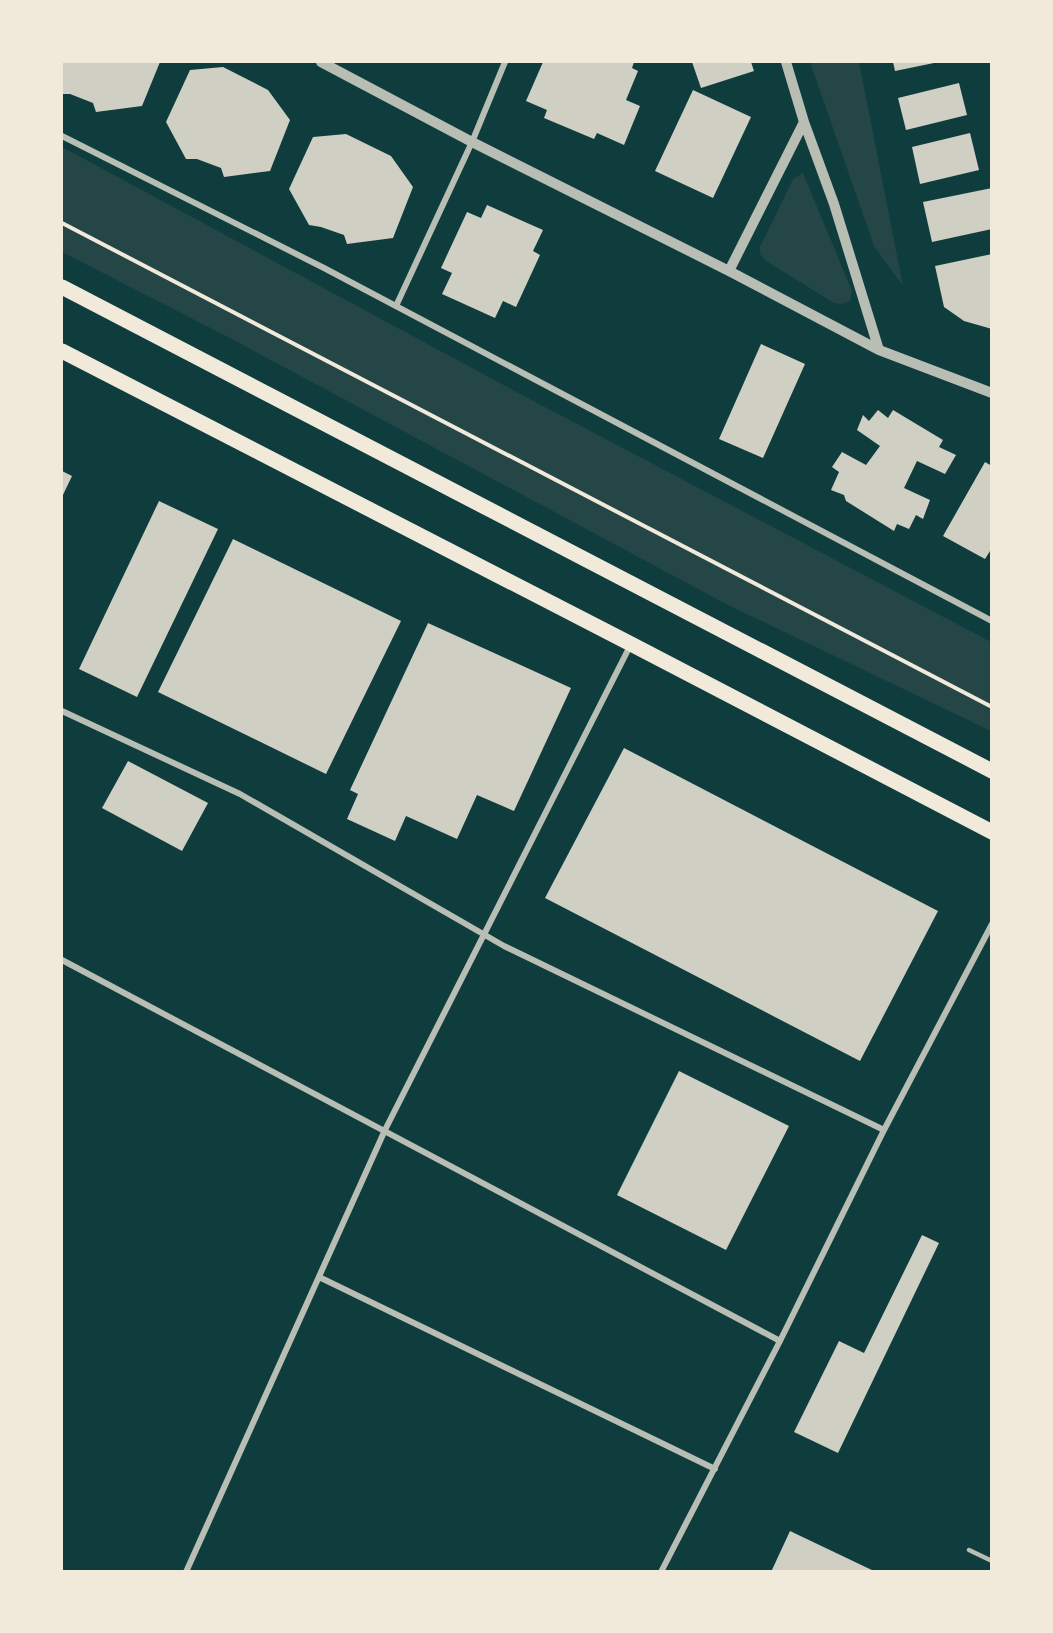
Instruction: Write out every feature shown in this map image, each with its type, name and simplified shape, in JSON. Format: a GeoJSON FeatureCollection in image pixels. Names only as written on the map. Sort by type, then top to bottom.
{"type":"FeatureCollection","features":[{"type":"Feature","properties":{"kind":"main road"},"geometry":{"type":"LineString","coordinates":[[62,287],[992,771]]}},
{"type":"Feature","properties":{"kind":"main road"},"geometry":{"type":"LineString","coordinates":[[62,351],[992,832]]}},
{"type":"Feature","properties":{"kind":"street"},"geometry":{"type":"LineString","coordinates":[[321,62],[472,142],[729,271],[879,350],[992,393]]}},
{"type":"Feature","properties":{"kind":"street"},"geometry":{"type":"LineString","coordinates":[[396,306],[472,142],[505,62]]}},
{"type":"Feature","properties":{"kind":"street"},"geometry":{"type":"LineString","coordinates":[[786,62],[804,122],[834,204],[879,350]]}},
{"type":"Feature","properties":{"kind":"street"},"geometry":{"type":"LineString","coordinates":[[729,271],[804,122]]}},
{"type":"Feature","properties":{"kind":"street"},"geometry":{"type":"LineString","coordinates":[[62,136],[396,306],[992,621]]}},
{"type":"Feature","properties":{"kind":"street"},"geometry":{"type":"LineString","coordinates":[[186,1572],[385,1130],[632,644]]}},
{"type":"Feature","properties":{"kind":"street"},"geometry":{"type":"LineString","coordinates":[[62,711],[240,794],[504,946],[884,1130]]}},
{"type":"Feature","properties":{"kind":"street"},"geometry":{"type":"LineString","coordinates":[[661,1572],[780,1341],[884,1130],[992,924]]}},
{"type":"Feature","properties":{"kind":"street"},"geometry":{"type":"LineString","coordinates":[[62,960],[780,1341]]}},
{"type":"Feature","properties":{"kind":"street"},"geometry":{"type":"LineString","coordinates":[[319,1277],[715,1469]]}},
{"type":"Feature","properties":{"kind":"lane"},"geometry":{"type":"LineString","coordinates":[[969,1550],[992,1561]]}},
{"type":"Feature","properties":{"kind":"path"},"geometry":{"type":"LineString","coordinates":[[62,223],[992,707]]}},
{"type":"Feature","properties":{"kind":"shaded area"},"geometry":{"type":"Polygon","coordinates":[[[810,62],[859,62],[903,286],[874,246],[810,62]]]}},
{"type":"Feature","properties":{"kind":"shaded area"},"geometry":{"type":"Polygon","coordinates":[[[62,147],[524,396],[991,642],[991,731],[728,605],[228,337],[62,252],[62,147]]]}},
{"type":"Feature","properties":{"kind":"shaded area"},"geometry":{"type":"Polygon","coordinates":[[[803,173],[852,291],[850,301],[842,304],[834,303],[766,261],[760,254],[760,247],[793,179],[803,173]]]}},
{"type":"Feature","properties":{"kind":"building"},"geometry":{"type":"Polygon","coordinates":[[[62,62],[160,62],[142,106],[96,112],[93,103],[70,94],[62,94],[62,62]]]}},
{"type":"Feature","properties":{"kind":"building"},"geometry":{"type":"Polygon","coordinates":[[[543,62],[634,62],[632,68],[638,71],[626,100],[640,106],[624,145],[597,133],[594,139],[544,118],[547,110],[526,101],[543,62]]]}},
{"type":"Feature","properties":{"kind":"building"},"geometry":{"type":"Polygon","coordinates":[[[692,62],[751,62],[754,71],[701,88],[692,62]]]}},
{"type":"Feature","properties":{"kind":"building"},"geometry":{"type":"Polygon","coordinates":[[[893,62],[934,62],[934,63],[895,71],[893,62]]]}},
{"type":"Feature","properties":{"kind":"building"},"geometry":{"type":"Polygon","coordinates":[[[223,67],[268,90],[290,120],[270,171],[224,177],[221,168],[197,159],[186,159],[166,122],[190,70],[223,67]]]}},
{"type":"Feature","properties":{"kind":"building"},"geometry":{"type":"Polygon","coordinates":[[[959,83],[967,115],[906,130],[898,98],[959,83]]]}},
{"type":"Feature","properties":{"kind":"building"},"geometry":{"type":"Polygon","coordinates":[[[693,90],[751,117],[713,198],[655,171],[693,90]]]}},
{"type":"Feature","properties":{"kind":"building"},"geometry":{"type":"Polygon","coordinates":[[[970,133],[979,170],[920,184],[912,147],[970,133]]]}},
{"type":"Feature","properties":{"kind":"building"},"geometry":{"type":"Polygon","coordinates":[[[346,134],[391,156],[413,187],[393,238],[347,244],[344,235],[309,225],[289,189],[313,137],[346,134]]]}},
{"type":"Feature","properties":{"kind":"building"},"geometry":{"type":"Polygon","coordinates":[[[992,188],[992,229],[932,242],[923,202],[992,188]]]}},
{"type":"Feature","properties":{"kind":"building"},"geometry":{"type":"Polygon","coordinates":[[[487,205],[543,230],[533,251],[540,255],[516,307],[503,301],[495,318],[442,294],[452,273],[441,268],[467,212],[481,218],[487,205]]]}},
{"type":"Feature","properties":{"kind":"building"},"geometry":{"type":"Polygon","coordinates":[[[992,254],[992,329],[964,321],[944,307],[935,266],[992,254]]]}},
{"type":"Feature","properties":{"kind":"building"},"geometry":{"type":"Polygon","coordinates":[[[761,344],[805,364],[763,458],[719,439],[761,344]]]}},
{"type":"Feature","properties":{"kind":"building"},"geometry":{"type":"Polygon","coordinates":[[[878,410],[888,418],[893,410],[943,440],[939,447],[956,455],[945,474],[917,461],[904,488],[930,500],[923,519],[916,515],[909,529],[897,524],[894,531],[846,501],[844,495],[831,490],[839,472],[832,467],[842,452],[866,465],[880,446],[857,430],[863,415],[869,421],[878,410]]]}},
{"type":"Feature","properties":{"kind":"building"},"geometry":{"type":"Polygon","coordinates":[[[985,462],[992,466],[992,548],[985,559],[943,536],[985,462]]]}},
{"type":"Feature","properties":{"kind":"building"},"geometry":{"type":"Polygon","coordinates":[[[62,471],[72,476],[62,497],[62,471]]]}},
{"type":"Feature","properties":{"kind":"building"},"geometry":{"type":"Polygon","coordinates":[[[159,501],[218,529],[137,697],[79,669],[159,501]]]}},
{"type":"Feature","properties":{"kind":"building"},"geometry":{"type":"Polygon","coordinates":[[[233,539],[401,621],[326,774],[158,692],[233,539]]]}},
{"type":"Feature","properties":{"kind":"building"},"geometry":{"type":"Polygon","coordinates":[[[428,623],[571,688],[514,811],[477,795],[457,839],[406,816],[395,841],[347,819],[358,794],[350,790],[428,623]]]}},
{"type":"Feature","properties":{"kind":"building"},"geometry":{"type":"Polygon","coordinates":[[[624,748],[938,911],[860,1061],[545,898],[624,748]]]}},
{"type":"Feature","properties":{"kind":"building"},"geometry":{"type":"Polygon","coordinates":[[[128,761],[208,803],[182,851],[102,808],[128,761]]]}},
{"type":"Feature","properties":{"kind":"building"},"geometry":{"type":"Polygon","coordinates":[[[679,1071],[789,1126],[726,1250],[617,1195],[679,1071]]]}},
{"type":"Feature","properties":{"kind":"building"},"geometry":{"type":"Polygon","coordinates":[[[922,1235],[939,1243],[838,1453],[794,1432],[839,1341],[864,1353],[922,1235]]]}},
{"type":"Feature","properties":{"kind":"building"},"geometry":{"type":"Polygon","coordinates":[[[790,1531],[876,1572],[771,1572],[790,1531]]]}}]}
